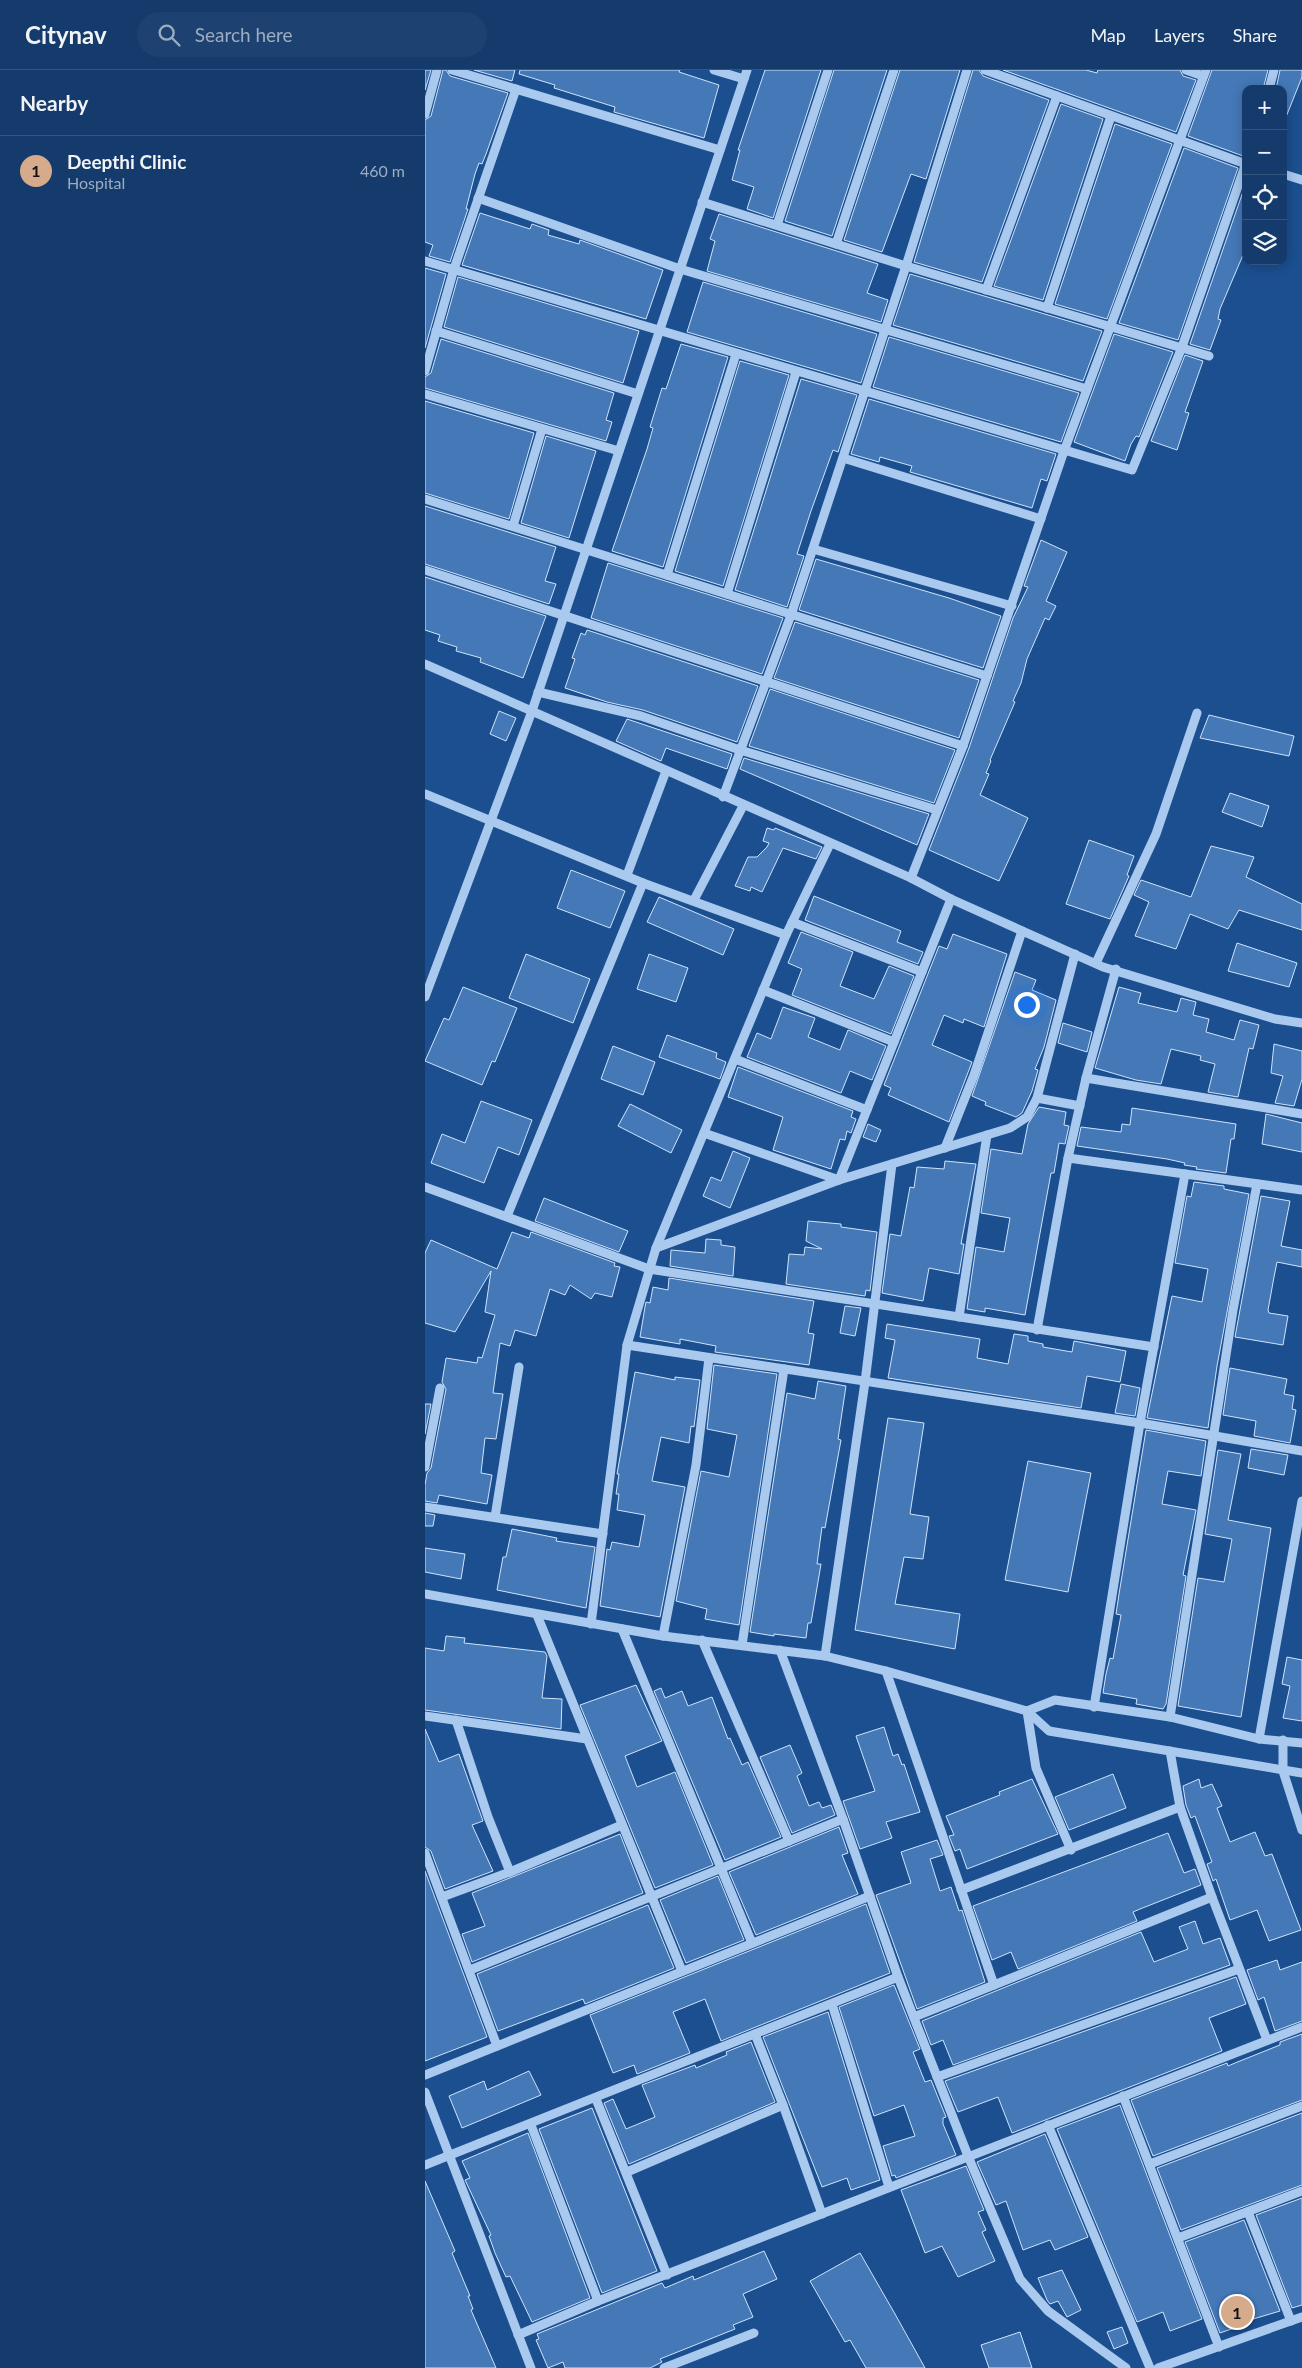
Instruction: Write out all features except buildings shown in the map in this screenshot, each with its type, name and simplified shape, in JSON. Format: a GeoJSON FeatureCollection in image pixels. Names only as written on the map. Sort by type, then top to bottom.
{"type":"FeatureCollection","features":[{"type":"Feature","properties":{"kind":"street"},"geometry":{"type":"LineString","coordinates":[[425,114],[437,70]]}},
{"type":"Feature","properties":{"kind":"street"},"geometry":{"type":"LineString","coordinates":[[452,70],[720,150]]}},
{"type":"Feature","properties":{"kind":"street"},"geometry":{"type":"LineString","coordinates":[[714,70],[744,79]]}},
{"type":"Feature","properties":{"kind":"street"},"geometry":{"type":"LineString","coordinates":[[425,997],[532,711],[747,70]]}},
{"type":"Feature","properties":{"kind":"street"},"geometry":{"type":"LineString","coordinates":[[777,225],[828,70]]}},
{"type":"Feature","properties":{"kind":"street"},"geometry":{"type":"LineString","coordinates":[[836,244],[894,70]]}},
{"type":"Feature","properties":{"kind":"street"},"geometry":{"type":"LineString","coordinates":[[723,797],[791,615],[906,266],[967,70]]}},
{"type":"Feature","properties":{"kind":"street"},"geometry":{"type":"LineString","coordinates":[[985,70],[1242,163]]}},
{"type":"Feature","properties":{"kind":"street"},"geometry":{"type":"LineString","coordinates":[[911,878],[963,746],[1087,389],[1112,326],[1204,73],[1186,70]]}},
{"type":"Feature","properties":{"kind":"street"},"geometry":{"type":"LineString","coordinates":[[1270,85],[1275,70]]}},
{"type":"Feature","properties":{"kind":"street"},"geometry":{"type":"LineString","coordinates":[[425,371],[453,269],[516,89]]}},
{"type":"Feature","properties":{"kind":"street"},"geometry":{"type":"LineString","coordinates":[[986,290],[1057,96]]}},
{"type":"Feature","properties":{"kind":"street"},"geometry":{"type":"LineString","coordinates":[[1047,308],[1111,116]]}},
{"type":"Feature","properties":{"kind":"street"},"geometry":{"type":"LineString","coordinates":[[425,261],[659,332],[1131,470],[1183,348],[1242,175]]}},
{"type":"Feature","properties":{"kind":"street"},"geometry":{"type":"LineString","coordinates":[[1286,175],[1302,180]]}},
{"type":"Feature","properties":{"kind":"street"},"geometry":{"type":"LineString","coordinates":[[478,198],[680,269],[1087,389]]}},
{"type":"Feature","properties":{"kind":"street"},"geometry":{"type":"LineString","coordinates":[[702,202],[906,266],[1209,356]]}},
{"type":"Feature","properties":{"kind":"street"},"geometry":{"type":"LineString","coordinates":[[437,331],[638,394]]}},
{"type":"Feature","properties":{"kind":"street"},"geometry":{"type":"LineString","coordinates":[[667,575],[737,354]]}},
{"type":"Feature","properties":{"kind":"street"},"geometry":{"type":"LineString","coordinates":[[727,594],[796,372]]}},
{"type":"Feature","properties":{"kind":"street"},"geometry":{"type":"LineString","coordinates":[[425,394],[619,452]]}},
{"type":"Feature","properties":{"kind":"street"},"geometry":{"type":"LineString","coordinates":[[513,526],[542,429]]}},
{"type":"Feature","properties":{"kind":"street"},"geometry":{"type":"LineString","coordinates":[[843,458],[1041,519]]}},
{"type":"Feature","properties":{"kind":"street"},"geometry":{"type":"LineString","coordinates":[[425,499],[987,676]]}},
{"type":"Feature","properties":{"kind":"street"},"geometry":{"type":"LineString","coordinates":[[813,549],[1012,606]]}},
{"type":"Feature","properties":{"kind":"street"},"geometry":{"type":"LineString","coordinates":[[425,570],[963,746]]}},
{"type":"Feature","properties":{"kind":"street"},"geometry":{"type":"LineString","coordinates":[[425,664],[743,806],[911,878],[951,899],[1096,964],[1275,1019],[1302,1023]]}},
{"type":"Feature","properties":{"kind":"street"},"geometry":{"type":"LineString","coordinates":[[538,692],[641,716],[740,750],[937,810]]}},
{"type":"Feature","properties":{"kind":"street"},"geometry":{"type":"LineString","coordinates":[[1096,964],[1156,834],[1197,713]]}},
{"type":"Feature","properties":{"kind":"street"},"geometry":{"type":"LineString","coordinates":[[627,875],[666,771]]}},
{"type":"Feature","properties":{"kind":"street"},"geometry":{"type":"LineString","coordinates":[[425,794],[643,883],[786,934]]}},
{"type":"Feature","properties":{"kind":"street"},"geometry":{"type":"LineString","coordinates":[[694,900],[743,806]]}},
{"type":"Feature","properties":{"kind":"street"},"geometry":{"type":"LineString","coordinates":[[591,1624],[627,1345],[649,1269],[786,934],[830,844]]}},
{"type":"Feature","properties":{"kind":"street"},"geometry":{"type":"LineString","coordinates":[[507,1216],[643,883]]}},
{"type":"Feature","properties":{"kind":"street"},"geometry":{"type":"LineString","coordinates":[[839,1180],[951,899]]}},
{"type":"Feature","properties":{"kind":"street"},"geometry":{"type":"LineString","coordinates":[[792,922],[922,972]]}},
{"type":"Feature","properties":{"kind":"street"},"geometry":{"type":"LineString","coordinates":[[945,1148],[974,1075],[1022,931]]}},
{"type":"Feature","properties":{"kind":"street"},"geometry":{"type":"LineString","coordinates":[[656,1248],[839,1180],[1010,1128],[1027,1117],[1037,1098],[1075,954]]}},
{"type":"Feature","properties":{"kind":"street"},"geometry":{"type":"LineString","coordinates":[[1037,1330],[1086,1078],[1116,969]]}},
{"type":"Feature","properties":{"kind":"street"},"geometry":{"type":"LineString","coordinates":[[763,990],[894,1042]]}},
{"type":"Feature","properties":{"kind":"street"},"geometry":{"type":"LineString","coordinates":[[735,1059],[867,1110]]}},
{"type":"Feature","properties":{"kind":"street"},"geometry":{"type":"LineString","coordinates":[[1086,1078],[1302,1114]]}},
{"type":"Feature","properties":{"kind":"street"},"geometry":{"type":"LineString","coordinates":[[1037,1098],[1080,1106]]}},
{"type":"Feature","properties":{"kind":"street"},"geometry":{"type":"LineString","coordinates":[[703,1133],[839,1180]]}},
{"type":"Feature","properties":{"kind":"street"},"geometry":{"type":"LineString","coordinates":[[959,1317],[987,1136]]}},
{"type":"Feature","properties":{"kind":"street"},"geometry":{"type":"LineString","coordinates":[[1069,1158],[1302,1190]]}},
{"type":"Feature","properties":{"kind":"street"},"geometry":{"type":"LineString","coordinates":[[825,1656],[865,1382],[892,1164]]}},
{"type":"Feature","properties":{"kind":"street"},"geometry":{"type":"LineString","coordinates":[[1094,1707],[1140,1423],[1185,1174]]}},
{"type":"Feature","properties":{"kind":"street"},"geometry":{"type":"LineString","coordinates":[[1170,1717],[1233,1310],[1257,1184]]}},
{"type":"Feature","properties":{"kind":"street"},"geometry":{"type":"LineString","coordinates":[[425,1187],[649,1269],[1154,1347]]}},
{"type":"Feature","properties":{"kind":"street"},"geometry":{"type":"LineString","coordinates":[[627,1345],[1140,1423],[1302,1451]]}},
{"type":"Feature","properties":{"kind":"street"},"geometry":{"type":"LineString","coordinates":[[663,1636],[696,1465],[709,1358]]}},
{"type":"Feature","properties":{"kind":"street"},"geometry":{"type":"LineString","coordinates":[[495,1517],[519,1367]]}},
{"type":"Feature","properties":{"kind":"street"},"geometry":{"type":"LineString","coordinates":[[742,1644],[784,1369]]}},
{"type":"Feature","properties":{"kind":"street"},"geometry":{"type":"LineString","coordinates":[[425,1467],[440,1388]]}},
{"type":"Feature","properties":{"kind":"street"},"geometry":{"type":"LineString","coordinates":[[1259,1739],[1302,1500]]}},
{"type":"Feature","properties":{"kind":"street"},"geometry":{"type":"LineString","coordinates":[[425,1507],[603,1534]]}},
{"type":"Feature","properties":{"kind":"street"},"geometry":{"type":"LineString","coordinates":[[425,1594],[663,1636],[742,1644],[825,1656],[887,1671],[1027,1711],[1049,1731],[1302,1773]]}},
{"type":"Feature","properties":{"kind":"street"},"geometry":{"type":"LineString","coordinates":[[537,1615],[682,1971]]}},
{"type":"Feature","properties":{"kind":"street"},"geometry":{"type":"LineString","coordinates":[[622,1629],[752,1943]]}},
{"type":"Feature","properties":{"kind":"street"},"geometry":{"type":"LineString","coordinates":[[702,1640],[789,1841]]}},
{"type":"Feature","properties":{"kind":"street"},"geometry":{"type":"LineString","coordinates":[[780,1650],[843,1819],[898,1976],[937,2077],[1020,2279],[1048,2312],[1126,2368]]}},
{"type":"Feature","properties":{"kind":"street"},"geometry":{"type":"LineString","coordinates":[[887,1671],[994,1985]]}},
{"type":"Feature","properties":{"kind":"street"},"geometry":{"type":"LineString","coordinates":[[1027,1711],[1055,1700],[1170,1717],[1259,1739],[1302,1743]]}},
{"type":"Feature","properties":{"kind":"street"},"geometry":{"type":"LineString","coordinates":[[1027,1711],[1037,1768],[1071,1850]]}},
{"type":"Feature","properties":{"kind":"street"},"geometry":{"type":"LineString","coordinates":[[425,1716],[587,1739]]}},
{"type":"Feature","properties":{"kind":"street"},"geometry":{"type":"LineString","coordinates":[[456,1720],[488,1817],[510,1872]]}},
{"type":"Feature","properties":{"kind":"street"},"geometry":{"type":"LineString","coordinates":[[1283,1740],[1283,1771],[1302,1830]]}},
{"type":"Feature","properties":{"kind":"street"},"geometry":{"type":"LineString","coordinates":[[1170,1751],[1180,1807],[1212,1897],[1267,2040]]}},
{"type":"Feature","properties":{"kind":"street"},"geometry":{"type":"LineString","coordinates":[[961,1890],[1071,1850],[1180,1807]]}},
{"type":"Feature","properties":{"kind":"street"},"geometry":{"type":"LineString","coordinates":[[470,1970],[843,1819]]}},
{"type":"Feature","properties":{"kind":"street"},"geometry":{"type":"LineString","coordinates":[[442,1897],[510,1872],[622,1825]]}},
{"type":"Feature","properties":{"kind":"street"},"geometry":{"type":"LineString","coordinates":[[425,1853],[497,2046]]}},
{"type":"Feature","properties":{"kind":"street"},"geometry":{"type":"LineString","coordinates":[[425,2075],[870,1896]]}},
{"type":"Feature","properties":{"kind":"street"},"geometry":{"type":"LineString","coordinates":[[914,2017],[1212,1897]]}},
{"type":"Feature","properties":{"kind":"street"},"geometry":{"type":"LineString","coordinates":[[937,2077],[1239,1968]]}},
{"type":"Feature","properties":{"kind":"street"},"geometry":{"type":"LineString","coordinates":[[425,2165],[531,2125],[898,1976]]}},
{"type":"Feature","properties":{"kind":"street"},"geometry":{"type":"LineString","coordinates":[[831,2004],[889,2188]]}},
{"type":"Feature","properties":{"kind":"street"},"geometry":{"type":"LineString","coordinates":[[518,2335],[969,2156],[1302,2027]]}},
{"type":"Feature","properties":{"kind":"street"},"geometry":{"type":"LineString","coordinates":[[755,2034],[822,2214]]}},
{"type":"Feature","properties":{"kind":"street"},"geometry":{"type":"LineString","coordinates":[[425,2092],[451,2154],[531,2368]]}},
{"type":"Feature","properties":{"kind":"street"},"geometry":{"type":"LineString","coordinates":[[1123,2096],[1219,2346]]}},
{"type":"Feature","properties":{"kind":"street"},"geometry":{"type":"LineString","coordinates":[[596,2099],[667,2275]]}},
{"type":"Feature","properties":{"kind":"street"},"geometry":{"type":"LineString","coordinates":[[627,2172],[783,2105]]}},
{"type":"Feature","properties":{"kind":"street"},"geometry":{"type":"LineString","coordinates":[[1149,2164],[1302,2106]]}},
{"type":"Feature","properties":{"kind":"street"},"geometry":{"type":"LineString","coordinates":[[531,2125],[598,2302]]}},
{"type":"Feature","properties":{"kind":"street"},"geometry":{"type":"LineString","coordinates":[[1048,2125],[1150,2368]]}},
{"type":"Feature","properties":{"kind":"street"},"geometry":{"type":"LineString","coordinates":[[1178,2238],[1302,2191]]}},
{"type":"Feature","properties":{"kind":"street"},"geometry":{"type":"LineString","coordinates":[[1248,2212],[1291,2321]]}},
{"type":"Feature","properties":{"kind":"street"},"geometry":{"type":"LineString","coordinates":[[1159,2368],[1302,2317]]}},
{"type":"Feature","properties":{"kind":"street"},"geometry":{"type":"LineString","coordinates":[[664,2368],[754,2333]]}},
{"type":"Feature","properties":{"kind":"place","name":"Deepthi Clinic"},"geometry":{"type":"Point","coordinates":[1237,2312]}}]}
